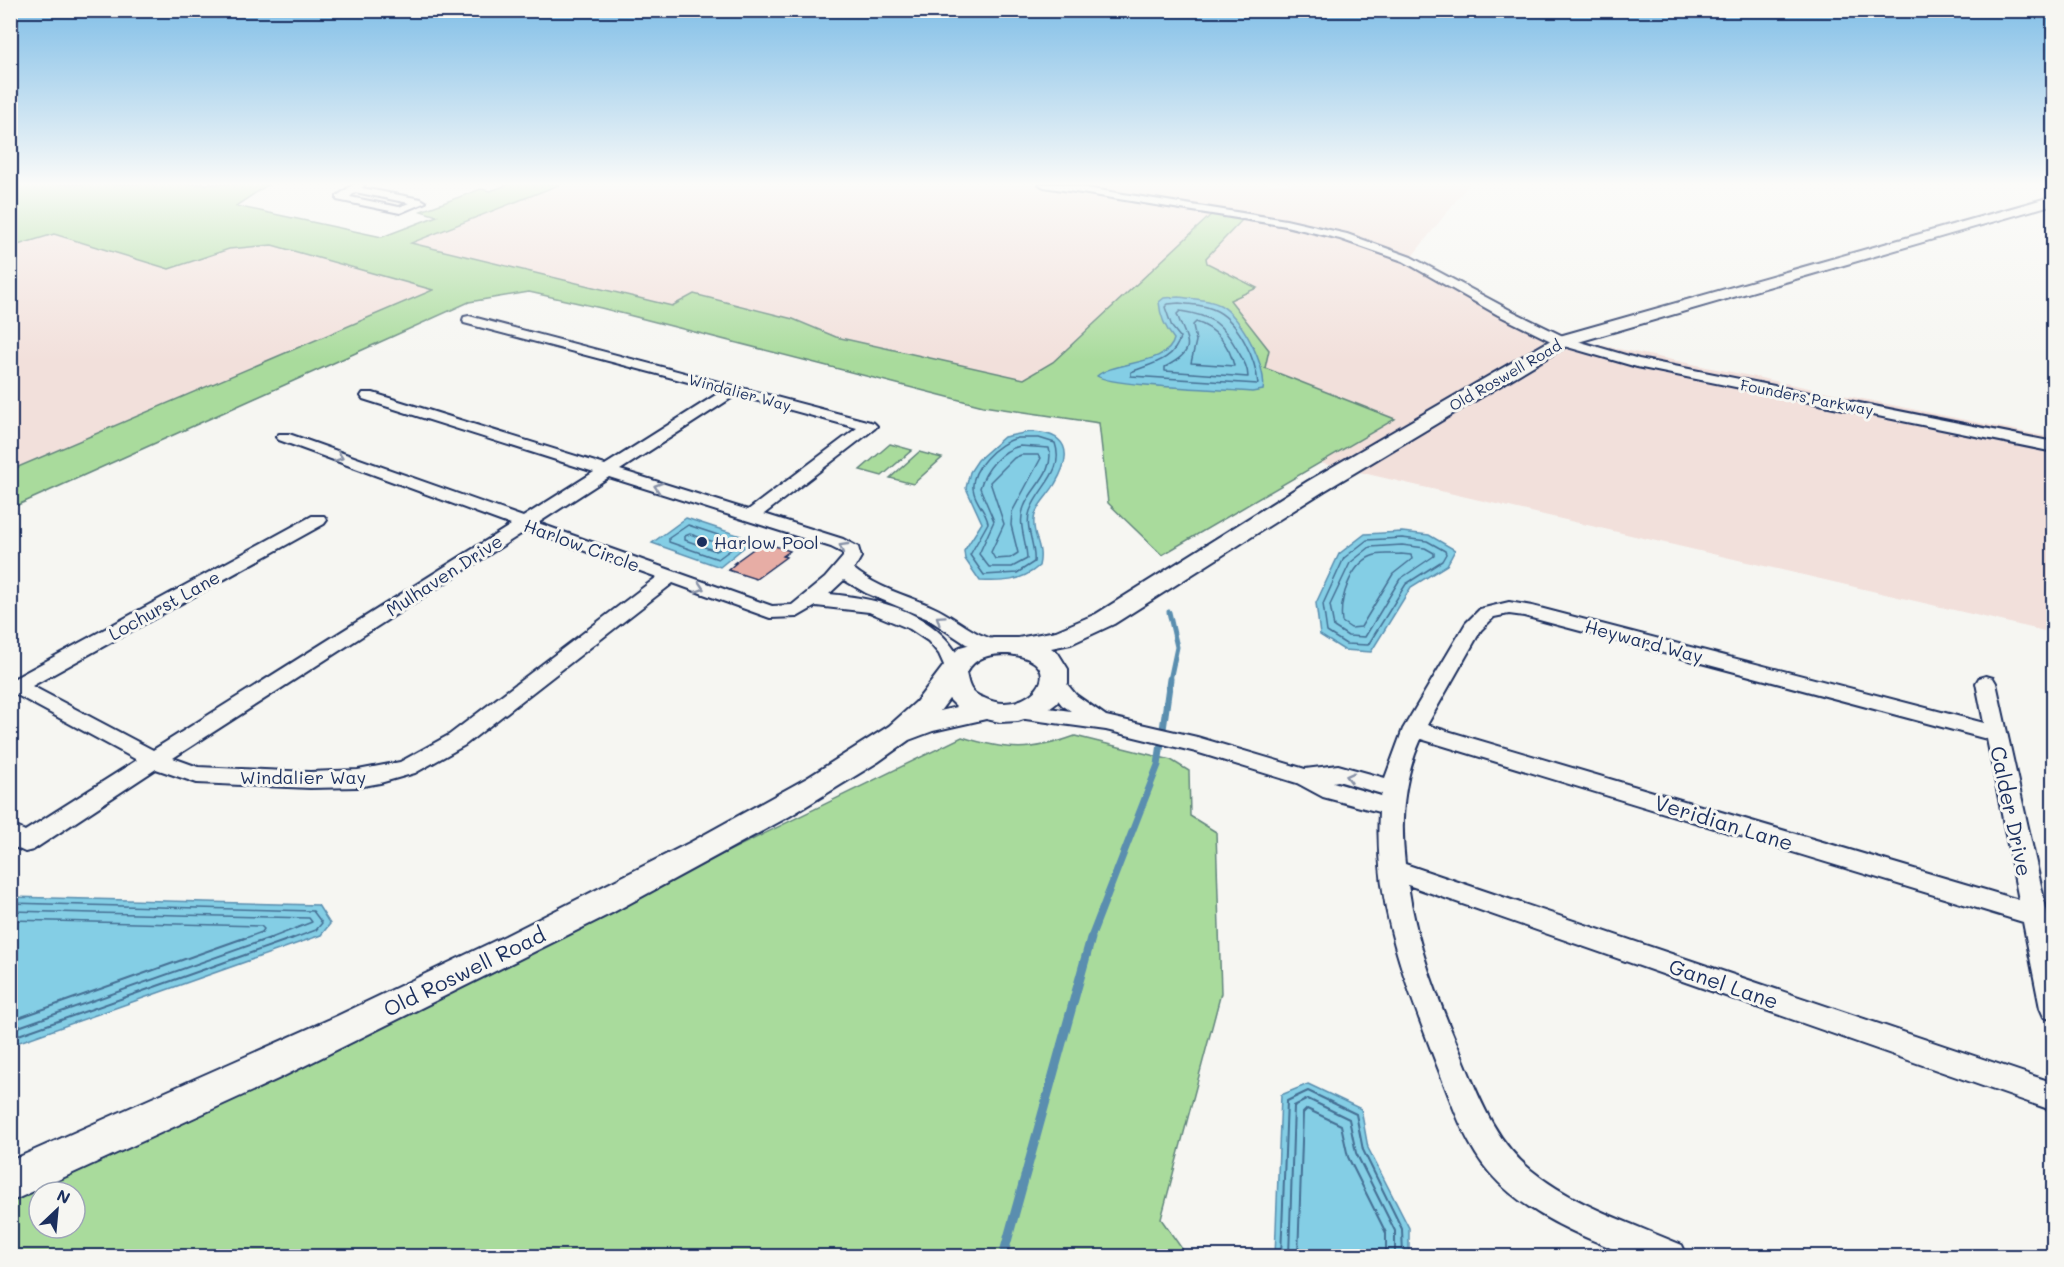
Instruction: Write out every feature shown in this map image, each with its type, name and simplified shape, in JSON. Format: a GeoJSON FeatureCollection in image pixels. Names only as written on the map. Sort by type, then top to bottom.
{"type":"FeatureCollection","features":[{"type":"Feature","properties":{"kind":"street","name":"Founders Parkway"},"geometry":{"type":"LineString","coordinates":[[1363,243],[1407,259],[1503,312],[1562,341],[1637,363],[2054,447]]}},
{"type":"Feature","properties":{"kind":"street","name":"Old Roswell Road"},"geometry":{"type":"LineString","coordinates":[[1020,646],[1062,638],[1105,619],[1316,486],[1562,341],[1886,243]]}},
{"type":"Feature","properties":{"kind":"street","name":"Windalier Way"},"geometry":{"type":"LineString","coordinates":[[468,320],[868,426],[751,516]]}},
{"type":"Feature","properties":{"kind":"street","name":"Mulhaven Drive"},"geometry":{"type":"LineString","coordinates":[[154,760],[735,390]]}},
{"type":"Feature","properties":{"kind":"street"},"geometry":{"type":"LineString","coordinates":[[368,396],[846,546],[853,555],[844,570],[858,582],[926,610],[965,636],[991,645]]}},
{"type":"Feature","properties":{"kind":"street","name":"Harlow Circle"},"geometry":{"type":"LineString","coordinates":[[284,437],[770,612],[790,613],[812,600],[844,570]]}},
{"type":"Feature","properties":{"kind":"street","name":"Lochurst Lane"},"geometry":{"type":"LineString","coordinates":[[12,686],[318,520]]}},
{"type":"Feature","properties":{"kind":"street","name":"Windalier Way"},"geometry":{"type":"LineString","coordinates":[[12,686],[154,760],[187,772],[218,777],[354,780],[400,770],[420,762],[456,741],[669,577]]}},
{"type":"Feature","properties":{"kind":"street","name":"Harlow Circle"},"geometry":{"type":"LineString","coordinates":[[812,600],[850,601],[913,623],[939,639],[952,657],[954,671]]}},
{"type":"Feature","properties":{"kind":"street","name":"Heyward Way"},"geometry":{"type":"LineString","coordinates":[[1671,1257],[1578,1218],[1523,1184],[1501,1162],[1470,1113],[1405,943],[1394,870],[1393,798],[1414,729],[1482,615],[1500,607],[1536,613],[1996,734]]}},
{"type":"Feature","properties":{"kind":"street","name":"Old Roswell Road"},"geometry":{"type":"LineString","coordinates":[[954,671],[953,685],[959,696],[970,704],[985,710],[1018,711],[1042,700],[1050,692],[1072,653],[1105,619]]}},
{"type":"Feature","properties":{"kind":"street","name":"Old Roswell Road"},"geometry":{"type":"LineString","coordinates":[[903,732],[932,703],[968,654],[991,645],[1020,646],[1032,649],[1049,661],[1055,681]]}},
{"type":"Feature","properties":{"kind":"street"},"geometry":{"type":"LineString","coordinates":[[1055,681],[1069,700],[1106,723]]}},
{"type":"Feature","properties":{"kind":"street","name":"Calder Drive"},"geometry":{"type":"LineString","coordinates":[[1986,683],[2054,1008]]}},
{"type":"Feature","properties":{"kind":"street","name":"Old Roswell Road"},"geometry":{"type":"LineString","coordinates":[[17,1182],[374,1015],[562,924],[741,830],[820,785],[903,732],[927,723],[985,710]]}},
{"type":"Feature","properties":{"kind":"street"},"geometry":{"type":"LineString","coordinates":[[1018,711],[1106,723],[1197,745],[1305,777],[1331,790],[1393,798]]}},
{"type":"Feature","properties":{"kind":"street","name":"Veridian Lane"},"geometry":{"type":"LineString","coordinates":[[1414,729],[2034,915]]}},
{"type":"Feature","properties":{"kind":"street"},"geometry":{"type":"LineString","coordinates":[[10,833],[26,843],[154,760]]}},
{"type":"Feature","properties":{"kind":"street","name":"Ganel Lane"},"geometry":{"type":"LineString","coordinates":[[1394,870],[2054,1097]]}},
{"type":"Feature","properties":{"kind":"shaded area"},"geometry":{"type":"Polygon","coordinates":[[[10,243],[378,243],[396,246],[403,243],[1423,243],[1411,258],[1565,338],[2053,438],[2053,633],[509,275],[11,502],[10,243]]]}},
{"type":"Feature","properties":{"kind":"green space"},"geometry":{"type":"Polygon","coordinates":[[[11,243],[24,243],[11,247],[11,243]]]}},
{"type":"Feature","properties":{"kind":"green space"},"geometry":{"type":"Polygon","coordinates":[[[84,243],[412,243],[672,306],[694,294],[793,319],[836,337],[1024,379],[1053,362],[1181,243],[1220,243],[1206,258],[1207,263],[1257,288],[1230,300],[1269,350],[1265,368],[1395,419],[1162,555],[1108,503],[1099,423],[983,406],[601,308],[529,292],[469,302],[11,508],[11,470],[433,290],[272,245],[229,249],[169,269],[84,243]]]}},
{"type":"Feature","properties":{"kind":"green space"},"geometry":{"type":"Polygon","coordinates":[[[890,444],[912,450],[882,476],[860,470],[890,444]]]}},
{"type":"Feature","properties":{"kind":"green space"},"geometry":{"type":"Polygon","coordinates":[[[919,452],[942,458],[913,484],[890,478],[919,452]]]}},
{"type":"Feature","properties":{"kind":"green space"},"geometry":{"type":"Polygon","coordinates":[[[1075,736],[1171,760],[1189,771],[1190,816],[1216,832],[1221,993],[1161,1219],[1187,1256],[11,1256],[11,1202],[27,1194],[27,1240],[87,1240],[87,1180],[56,1180],[962,737],[1006,747],[1045,745],[1075,736]]]}},
{"type":"Feature","properties":{"kind":"water"},"geometry":{"type":"Polygon","coordinates":[[[1164,298],[1205,300],[1220,305],[1228,311],[1244,331],[1257,356],[1263,390],[1252,392],[1146,385],[1107,380],[1097,376],[1105,371],[1152,358],[1162,354],[1170,347],[1174,339],[1164,322],[1159,302],[1164,298]]]}},
{"type":"Feature","properties":{"kind":"water"},"geometry":{"type":"Polygon","coordinates":[[[1029,432],[1042,433],[1059,440],[1065,453],[1061,473],[1035,515],[1034,526],[1040,553],[1039,566],[1011,580],[980,581],[965,559],[964,551],[982,523],[966,488],[970,472],[978,460],[1004,437],[1029,432]]]}},
{"type":"Feature","properties":{"kind":"water","name":"Harlow Pool"},"geometry":{"type":"Polygon","coordinates":[[[686,518],[753,540],[720,567],[652,543],[686,518]]]}},
{"type":"Feature","properties":{"kind":"water"},"geometry":{"type":"Polygon","coordinates":[[[1402,532],[1429,535],[1455,550],[1447,565],[1411,587],[1371,652],[1344,650],[1320,635],[1316,603],[1339,554],[1365,534],[1402,532]]]}},
{"type":"Feature","properties":{"kind":"water"},"geometry":{"type":"Polygon","coordinates":[[[11,897],[318,905],[330,924],[321,935],[11,1045],[11,897]]]}},
{"type":"Feature","properties":{"kind":"water"},"geometry":{"type":"Polygon","coordinates":[[[1308,1084],[1361,1109],[1368,1148],[1409,1228],[1409,1256],[1275,1256],[1281,1095],[1308,1084]]]}},
{"type":"Feature","properties":{"kind":"building"},"geometry":{"type":"Polygon","coordinates":[[[763,542],[790,551],[783,556],[786,557],[756,579],[728,570],[736,563],[734,563],[763,542]]]}},
{"type":"Feature","properties":{"kind":"waterway"},"geometry":{"type":"LineString","coordinates":[[1169,612],[1177,647],[1170,680]]}},
{"type":"Feature","properties":{"kind":"waterway"},"geometry":{"type":"LineString","coordinates":[[1090,940],[1158,765],[1170,679]]}},
{"type":"Feature","properties":{"kind":"waterway"},"geometry":{"type":"LineString","coordinates":[[1003,1256],[1091,938]]}},
{"type":"Feature","properties":{"kind":"place","name":"Harlow Pool"},"geometry":{"type":"Point","coordinates":[702,542]}}]}
